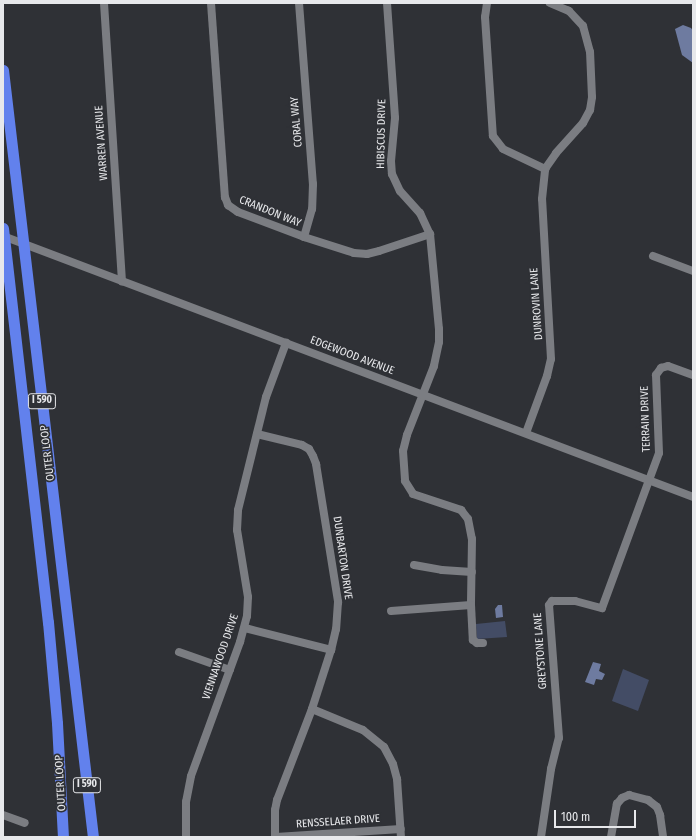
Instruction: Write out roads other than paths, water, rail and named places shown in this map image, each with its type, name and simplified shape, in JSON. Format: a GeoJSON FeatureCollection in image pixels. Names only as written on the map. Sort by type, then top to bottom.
{"type":"FeatureCollection","features":[{"type":"Feature","properties":{"kind":"highway","name":"OUTER LOOP"},"geometry":{"type":"LineString","coordinates":[[3,70],[93,837]]}},
{"type":"Feature","properties":{"kind":"highway","name":"OUTER LOOP"},"geometry":{"type":"LineString","coordinates":[[3,228],[48,622],[57,724],[63,837]]}},
{"type":"Feature","properties":{"kind":"street","name":"WARREN AVENUE"},"geometry":{"type":"LineString","coordinates":[[104,3],[122,281]]}},
{"type":"Feature","properties":{"kind":"street","name":"CRANDON WAY"},"geometry":{"type":"LineString","coordinates":[[211,3],[226,202],[238,212],[346,252],[367,254],[430,234]]}},
{"type":"Feature","properties":{"kind":"street","name":"CORAL WAY"},"geometry":{"type":"LineString","coordinates":[[299,3],[313,184],[312,209],[304,237]]}},
{"type":"Feature","properties":{"kind":"street","name":"HIBISCUS DRIVE"},"geometry":{"type":"LineString","coordinates":[[387,3],[396,118],[391,161],[392,174],[400,191],[420,213],[430,234],[439,342],[434,366],[406,435],[403,451],[405,481],[413,494],[455,508],[466,514],[470,524],[472,539],[472,572]]}},
{"type":"Feature","properties":{"kind":"street"},"geometry":{"type":"LineString","coordinates":[[487,3],[485,17],[493,136],[503,149],[545,169]]}},
{"type":"Feature","properties":{"kind":"street","name":"DUNROVIN LANE"},"geometry":{"type":"LineString","coordinates":[[526,433],[547,376],[551,359],[542,199],[545,169],[556,153],[583,123],[590,110],[592,97],[590,52],[583,26],[569,11],[550,3]]}},
{"type":"Feature","properties":{"kind":"street","name":"EDGEWOOD AVENUE"},"geometry":{"type":"LineString","coordinates":[[3,236],[693,497]]}},
{"type":"Feature","properties":{"kind":"street"},"geometry":{"type":"LineString","coordinates":[[653,256],[693,271]]}},
{"type":"Feature","properties":{"kind":"street","name":"VIENNAWOOD DRIVE"},"geometry":{"type":"LineString","coordinates":[[186,837],[186,802],[191,776],[245,628],[248,597],[238,537],[237,517],[266,397],[286,343]]}},
{"type":"Feature","properties":{"kind":"street","name":"TERRAIN DRIVE"},"geometry":{"type":"LineString","coordinates":[[650,481],[659,453],[656,375],[661,368],[668,366],[693,375]]}},
{"type":"Feature","properties":{"kind":"street","name":"DUNBARTON DRIVE"},"geometry":{"type":"LineString","coordinates":[[257,434],[302,445],[309,449],[316,464],[337,588],[338,615],[332,650],[312,709],[277,800],[275,810],[276,837]]}},
{"type":"Feature","properties":{"kind":"street","name":"GREYSTONE LANE"},"geometry":{"type":"LineString","coordinates":[[540,837],[550,775],[559,738],[549,605],[552,601],[575,601],[602,608],[650,481]]}},
{"type":"Feature","properties":{"kind":"street"},"geometry":{"type":"LineString","coordinates":[[414,565],[442,570],[472,572],[471,605],[473,640],[477,643],[483,643]]}},
{"type":"Feature","properties":{"kind":"street"},"geometry":{"type":"LineString","coordinates":[[391,611],[471,605]]}},
{"type":"Feature","properties":{"kind":"street"},"geometry":{"type":"LineString","coordinates":[[245,628],[332,650]]}},
{"type":"Feature","properties":{"kind":"street"},"geometry":{"type":"LineString","coordinates":[[178,652],[230,670]]}},
{"type":"Feature","properties":{"kind":"street"},"geometry":{"type":"LineString","coordinates":[[312,709],[363,730],[384,747],[393,764],[397,779],[401,833]]}},
{"type":"Feature","properties":{"kind":"street"},"geometry":{"type":"LineString","coordinates":[[611,837],[617,804],[622,798],[629,795],[648,800],[656,807],[660,815],[663,837]]}},
{"type":"Feature","properties":{"kind":"street"},"geometry":{"type":"LineString","coordinates":[[3,815],[25,824]]}},
{"type":"Feature","properties":{"kind":"street","name":"RENSSELAER DRIVE"},"geometry":{"type":"LineString","coordinates":[[276,837],[401,833]]}}]}
